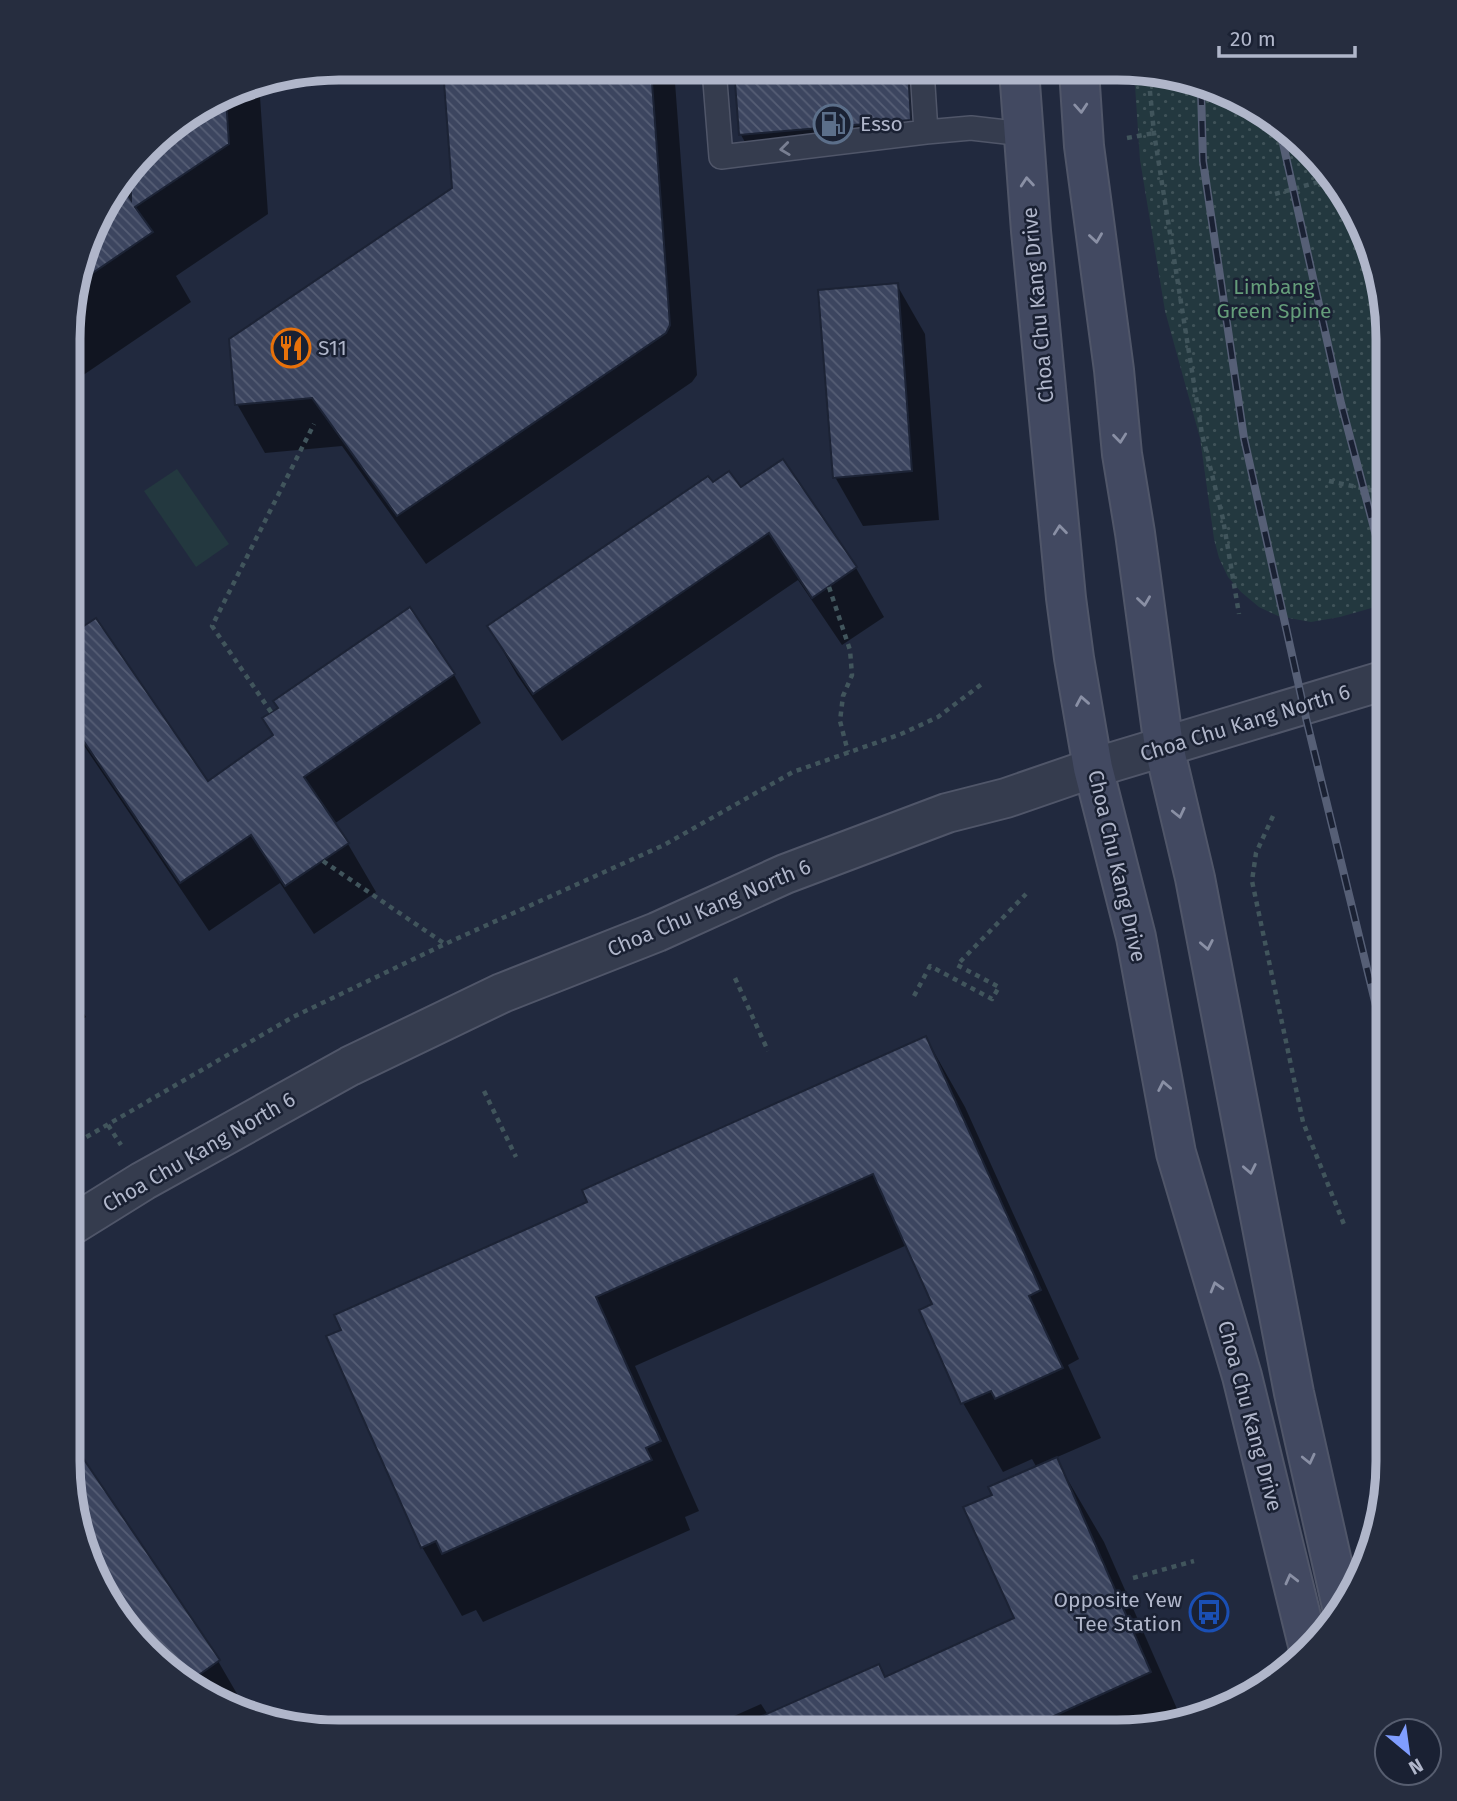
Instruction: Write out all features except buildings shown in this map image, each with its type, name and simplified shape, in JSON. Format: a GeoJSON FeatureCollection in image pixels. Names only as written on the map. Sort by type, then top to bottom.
{"type":"FeatureCollection","features":[{"type":"Feature","properties":{"kind":"main road","name":"Choa Chu Kang Drive"},"geometry":{"type":"LineString","coordinates":[[1020,80],[1066,598],[1093,768],[1136,937],[1176,1153],[1242,1376],[1306,1639]]}},
{"type":"Feature","properties":{"kind":"main road","name":"Choa Chu Kang Drive"},"geometry":{"type":"LineString","coordinates":[[1080,80],[1084,146],[1114,370],[1122,454],[1164,747],[1195,878],[1294,1393],[1339,1595]]}},
{"type":"Feature","properties":{"kind":"street","name":"Choa Chu Kang North 6"},"geometry":{"type":"LineString","coordinates":[[80,1220],[143,1181],[350,1066],[502,993],[657,932],[785,874],[947,813],[1006,798],[1093,768],[1376,683]]}},
{"type":"Feature","properties":{"kind":"lane"},"geometry":{"type":"LineString","coordinates":[[715,80],[721,157],[971,128],[1023,134]]}},
{"type":"Feature","properties":{"kind":"lane"},"geometry":{"type":"LineString","coordinates":[[923,80],[926,132]]}},
{"type":"Feature","properties":{"kind":"path"},"geometry":{"type":"LineString","coordinates":[[1149,83],[1154,133],[1202,435],[1223,519],[1239,614]]}},
{"type":"Feature","properties":{"kind":"path"},"geometry":{"type":"LineString","coordinates":[[1275,194],[1322,181]]}},
{"type":"Feature","properties":{"kind":"path"},"geometry":{"type":"LineString","coordinates":[[271,712],[212,626],[314,424]]}},
{"type":"Feature","properties":{"kind":"path"},"geometry":{"type":"LineString","coordinates":[[1329,481],[1376,490]]}},
{"type":"Feature","properties":{"kind":"path"},"geometry":{"type":"LineString","coordinates":[[829,586],[850,650],[852,675],[844,696],[840,721],[848,752]]}},
{"type":"Feature","properties":{"kind":"path"},"geometry":{"type":"LineString","coordinates":[[80,1141],[293,1017],[445,944],[664,845],[793,772],[901,734],[938,717],[983,683]]}},
{"type":"Feature","properties":{"kind":"path"},"geometry":{"type":"LineString","coordinates":[[1273,816],[1256,853],[1252,881],[1303,1122],[1345,1227]]}},
{"type":"Feature","properties":{"kind":"path"},"geometry":{"type":"LineString","coordinates":[[323,861],[445,944]]}},
{"type":"Feature","properties":{"kind":"path"},"geometry":{"type":"LineString","coordinates":[[914,996],[930,966],[992,999],[999,988],[957,965],[1026,894]]}},
{"type":"Feature","properties":{"kind":"path"},"geometry":{"type":"LineString","coordinates":[[735,978],[768,1051]]}},
{"type":"Feature","properties":{"kind":"path"},"geometry":{"type":"LineString","coordinates":[[484,1091],[516,1157]]}},
{"type":"Feature","properties":{"kind":"path"},"geometry":{"type":"LineString","coordinates":[[1133,1578],[1194,1561]]}},
{"type":"Feature","properties":{"kind":"green space","name":"Limbang Green Spine"},"geometry":{"type":"Polygon","coordinates":[[[1135,81],[1168,85],[1201,94],[1247,115],[1301,156],[1333,196],[1350,225],[1368,273],[1376,323],[1376,607],[1311,622],[1278,616],[1259,607],[1228,577],[1214,539],[1200,438],[1165,311],[1140,160],[1135,81]]]}},
{"type":"Feature","properties":{"kind":"green space"},"geometry":{"type":"Polygon","coordinates":[[[177,469],[229,544],[196,567],[144,491],[177,469]]]}},
{"type":"Feature","properties":{"kind":"railway"},"geometry":{"type":"LineString","coordinates":[[1201,94],[1203,161],[1244,438],[1306,718],[1376,1006]]}},
{"type":"Feature","properties":{"kind":"railway"},"geometry":{"type":"LineString","coordinates":[[1282,140],[1341,403],[1376,536]]}},
{"type":"Feature","properties":{"kind":"place","name":"Esso"},"geometry":{"type":"Point","coordinates":[833,124]}},
{"type":"Feature","properties":{"kind":"place","name":"S11"},"geometry":{"type":"Point","coordinates":[291,348]}},
{"type":"Feature","properties":{"kind":"place","name":"Opposite Yew Tee Station"},"geometry":{"type":"Point","coordinates":[1209,1612]}}]}
